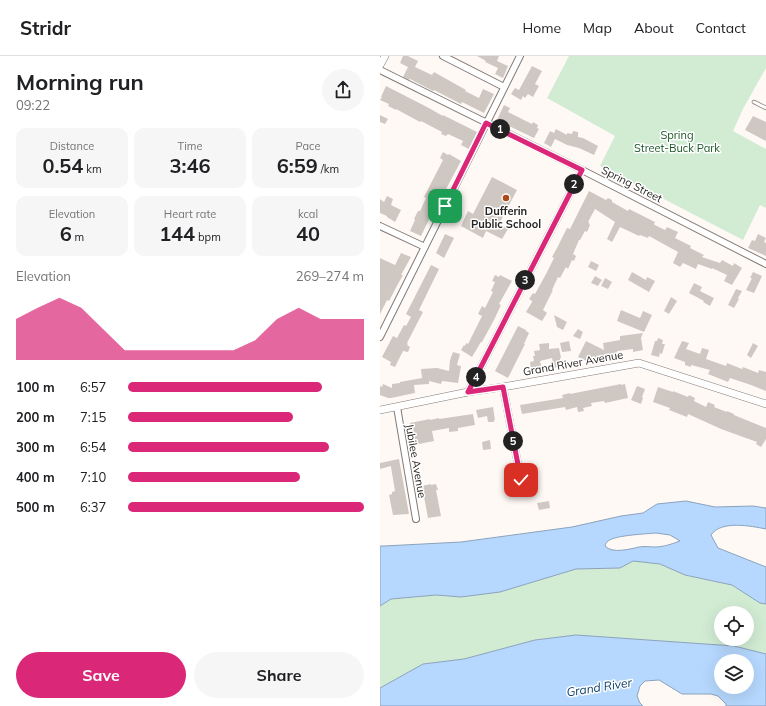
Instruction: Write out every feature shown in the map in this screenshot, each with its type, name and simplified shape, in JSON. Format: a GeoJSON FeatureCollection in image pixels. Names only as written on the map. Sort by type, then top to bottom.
{"type":"FeatureCollection","features":[{"type":"Feature","properties":{"kind":"street"},"geometry":{"type":"LineString","coordinates":[[380,65],[385,56]]}},
{"type":"Feature","properties":{"kind":"street"},"geometry":{"type":"LineString","coordinates":[[442,56],[504,87]]}},
{"type":"Feature","properties":{"kind":"street"},"geometry":{"type":"LineString","coordinates":[[380,337],[520,56]]}},
{"type":"Feature","properties":{"kind":"street","name":"Spring Street"},"geometry":{"type":"LineString","coordinates":[[380,70],[582,170],[766,264]]}},
{"type":"Feature","properties":{"kind":"street"},"geometry":{"type":"LineString","coordinates":[[468,392],[582,170]]}},
{"type":"Feature","properties":{"kind":"street"},"geometry":{"type":"LineString","coordinates":[[380,226],[425,247]]}},
{"type":"Feature","properties":{"kind":"street","name":"Grand River Avenue"},"geometry":{"type":"LineString","coordinates":[[380,410],[468,392],[639,362],[766,404]]}},
{"type":"Feature","properties":{"kind":"street"},"geometry":{"type":"LineString","coordinates":[[503,387],[521,480]]}},
{"type":"Feature","properties":{"kind":"street","name":"Jubilee Avenue"},"geometry":{"type":"LineString","coordinates":[[397,407],[416,519]]}},
{"type":"Feature","properties":{"kind":"lane"},"geometry":{"type":"LineString","coordinates":[[754,102],[766,108]]}},
{"type":"Feature","properties":{"kind":"green space","name":"Spring Street-Buck Park"},"geometry":{"type":"Polygon","coordinates":[[[569,56],[766,56],[766,68],[743,109],[733,131],[766,149],[766,208],[760,205],[743,240],[600,166],[615,136],[547,98],[569,56]]]}},
{"type":"Feature","properties":{"kind":"green space"},"geometry":{"type":"Polygon","coordinates":[[[633,561],[660,564],[685,575],[732,585],[760,603],[766,604],[766,654],[734,646],[754,646],[754,606],[714,606],[714,645],[576,635],[535,640],[464,659],[423,664],[380,688],[380,606],[391,599],[436,595],[461,597],[500,592],[576,569],[620,568],[633,561]]]}},
{"type":"Feature","properties":{"kind":"water"},"geometry":{"type":"Polygon","coordinates":[[[686,501],[715,507],[753,506],[766,508],[766,529],[737,525],[722,527],[711,535],[718,548],[766,567],[766,604],[760,603],[732,585],[685,575],[660,564],[633,561],[620,568],[576,569],[500,592],[461,597],[436,595],[391,599],[380,606],[380,546],[461,542],[572,527],[621,516],[643,513],[657,504],[686,501]],[[656,533],[624,536],[608,541],[605,546],[612,550],[621,550],[641,547],[655,547],[680,541],[670,535],[656,533]]]}},
{"type":"Feature","properties":{"kind":"water","name":"Grand River"},"geometry":{"type":"Polygon","coordinates":[[[576,635],[714,645],[714,646],[734,646],[766,654],[766,706],[726,706],[726,704],[718,696],[711,694],[682,694],[659,680],[645,681],[640,686],[637,696],[643,706],[380,706],[380,688],[423,664],[464,659],[535,640],[576,635]]]}},
{"type":"Feature","properties":{"kind":"building"},"geometry":{"type":"Polygon","coordinates":[[[403,56],[408,56],[418,61],[415,67],[432,75],[434,72],[479,98],[483,89],[494,94],[484,113],[403,77],[408,67],[400,63],[403,56]]]}},
{"type":"Feature","properties":{"kind":"building"},"geometry":{"type":"Polygon","coordinates":[[[477,56],[499,56],[497,61],[508,66],[503,78],[495,74],[498,68],[485,62],[486,61],[477,56]]]}},
{"type":"Feature","properties":{"kind":"building"},"geometry":{"type":"Polygon","coordinates":[[[532,66],[542,71],[535,84],[539,86],[533,97],[528,94],[525,98],[523,96],[521,100],[511,94],[515,88],[519,90],[532,66]]]}},
{"type":"Feature","properties":{"kind":"building"},"geometry":{"type":"Polygon","coordinates":[[[386,86],[477,132],[469,149],[461,145],[463,141],[448,134],[446,136],[441,134],[442,132],[388,106],[389,104],[380,100],[386,86]]]}},
{"type":"Feature","properties":{"kind":"building"},"geometry":{"type":"Polygon","coordinates":[[[504,105],[510,108],[508,112],[532,124],[533,122],[538,125],[537,128],[539,129],[534,138],[509,126],[508,128],[496,122],[504,105]]]}},
{"type":"Feature","properties":{"kind":"building"},"geometry":{"type":"Polygon","coordinates":[[[380,115],[388,119],[385,124],[380,122],[380,115]]]}},
{"type":"Feature","properties":{"kind":"building"},"geometry":{"type":"Polygon","coordinates":[[[753,116],[766,122],[766,141],[745,130],[753,116]]]}},
{"type":"Feature","properties":{"kind":"building"},"geometry":{"type":"Polygon","coordinates":[[[556,129],[567,135],[567,133],[572,134],[573,131],[578,132],[578,137],[598,146],[594,155],[555,139],[551,147],[544,143],[550,131],[554,133],[556,129]]]}},
{"type":"Feature","properties":{"kind":"building"},"geometry":{"type":"Polygon","coordinates":[[[443,152],[461,161],[437,206],[436,205],[421,236],[410,231],[415,220],[414,219],[418,211],[420,211],[426,198],[424,197],[443,160],[440,158],[443,152]]]}},
{"type":"Feature","properties":{"kind":"building"},"geometry":{"type":"Polygon","coordinates":[[[492,177],[517,190],[499,224],[508,229],[502,239],[486,231],[483,238],[461,226],[468,211],[473,214],[492,177]]]}},
{"type":"Feature","properties":{"kind":"building"},"geometry":{"type":"Polygon","coordinates":[[[589,191],[606,200],[608,198],[628,211],[629,209],[655,222],[655,225],[665,230],[667,227],[678,232],[675,238],[704,255],[702,257],[720,263],[722,260],[733,266],[734,263],[742,268],[732,285],[724,281],[727,275],[712,268],[698,264],[696,269],[683,263],[680,267],[673,263],[678,252],[649,236],[648,238],[639,236],[620,227],[612,242],[607,239],[615,222],[595,209],[588,222],[590,225],[587,232],[585,231],[579,240],[573,254],[576,256],[574,261],[572,260],[568,269],[566,267],[560,278],[558,277],[543,310],[547,313],[542,321],[526,312],[532,302],[529,299],[533,293],[535,294],[554,258],[552,257],[567,228],[570,229],[589,191]]]}},
{"type":"Feature","properties":{"kind":"building"},"geometry":{"type":"Polygon","coordinates":[[[387,196],[393,199],[391,205],[401,210],[395,222],[380,213],[380,199],[384,202],[387,196]]]}},
{"type":"Feature","properties":{"kind":"building"},"geometry":{"type":"Polygon","coordinates":[[[445,234],[454,238],[444,258],[436,253],[445,234]]]}},
{"type":"Feature","properties":{"kind":"building"},"geometry":{"type":"Polygon","coordinates":[[[758,234],[766,238],[764,242],[766,243],[766,256],[748,248],[752,240],[755,241],[758,234]]]}},
{"type":"Feature","properties":{"kind":"building"},"geometry":{"type":"Polygon","coordinates":[[[401,253],[411,257],[389,301],[387,300],[380,314],[380,258],[395,265],[401,253]]]}},
{"type":"Feature","properties":{"kind":"building"},"geometry":{"type":"Polygon","coordinates":[[[591,261],[599,265],[596,271],[588,267],[591,261]]]}},
{"type":"Feature","properties":{"kind":"building"},"geometry":{"type":"Polygon","coordinates":[[[431,265],[439,269],[419,310],[423,312],[407,343],[410,347],[408,352],[403,351],[395,367],[390,365],[391,362],[382,357],[393,336],[397,338],[404,325],[406,326],[411,317],[406,314],[431,265]]]}},
{"type":"Feature","properties":{"kind":"building"},"geometry":{"type":"Polygon","coordinates":[[[632,272],[646,280],[647,277],[655,281],[649,292],[628,280],[632,272]]]}},
{"type":"Feature","properties":{"kind":"building"},"geometry":{"type":"Polygon","coordinates":[[[753,272],[762,276],[754,293],[746,290],[752,278],[750,278],[753,272]]]}},
{"type":"Feature","properties":{"kind":"building"},"geometry":{"type":"Polygon","coordinates":[[[495,275],[499,277],[500,275],[512,281],[499,304],[501,305],[494,320],[472,357],[461,350],[466,343],[468,344],[482,316],[478,314],[482,306],[485,308],[493,292],[491,291],[495,282],[492,281],[495,275]]]}},
{"type":"Feature","properties":{"kind":"building"},"geometry":{"type":"Polygon","coordinates":[[[595,276],[602,280],[598,286],[591,283],[595,276]]]}},
{"type":"Feature","properties":{"kind":"building"},"geometry":{"type":"Polygon","coordinates":[[[605,278],[612,282],[608,289],[601,286],[605,278]]]}},
{"type":"Feature","properties":{"kind":"building"},"geometry":{"type":"Polygon","coordinates":[[[694,283],[702,287],[700,291],[714,298],[710,306],[689,293],[694,283]]]}},
{"type":"Feature","properties":{"kind":"building"},"geometry":{"type":"Polygon","coordinates":[[[736,289],[742,291],[734,308],[728,305],[736,289]]]}},
{"type":"Feature","properties":{"kind":"building"},"geometry":{"type":"Polygon","coordinates":[[[671,297],[677,301],[669,314],[664,311],[671,297]]]}},
{"type":"Feature","properties":{"kind":"building"},"geometry":{"type":"Polygon","coordinates":[[[621,310],[640,318],[643,311],[652,315],[644,332],[617,321],[621,310]]]}},
{"type":"Feature","properties":{"kind":"building"},"geometry":{"type":"Polygon","coordinates":[[[554,315],[567,322],[563,330],[557,327],[554,315]]]}},
{"type":"Feature","properties":{"kind":"building"},"geometry":{"type":"Polygon","coordinates":[[[518,326],[529,333],[508,378],[495,371],[518,326]]]}},
{"type":"Feature","properties":{"kind":"building"},"geometry":{"type":"Polygon","coordinates":[[[578,329],[583,332],[580,339],[573,336],[578,329]]]}},
{"type":"Feature","properties":{"kind":"building"},"geometry":{"type":"Polygon","coordinates":[[[643,333],[641,338],[643,350],[633,352],[633,349],[617,351],[617,355],[602,357],[603,360],[589,362],[578,357],[586,341],[604,350],[603,343],[620,340],[620,336],[643,333]]]}},
{"type":"Feature","properties":{"kind":"building"},"geometry":{"type":"Polygon","coordinates":[[[658,338],[663,340],[662,344],[665,344],[662,354],[660,353],[659,357],[651,355],[655,341],[657,341],[658,338]]]}},
{"type":"Feature","properties":{"kind":"building"},"geometry":{"type":"Polygon","coordinates":[[[569,341],[571,351],[562,352],[560,343],[569,341]]]}},
{"type":"Feature","properties":{"kind":"building"},"geometry":{"type":"Polygon","coordinates":[[[682,341],[689,343],[686,349],[700,354],[702,348],[709,350],[706,359],[726,366],[727,363],[742,369],[743,367],[758,373],[759,370],[766,372],[766,391],[730,378],[728,382],[708,374],[710,370],[685,365],[685,362],[674,358],[682,341]]]}},
{"type":"Feature","properties":{"kind":"building"},"geometry":{"type":"Polygon","coordinates":[[[549,343],[549,349],[559,348],[561,366],[554,368],[552,358],[540,361],[542,369],[531,371],[530,362],[534,361],[534,351],[540,350],[539,344],[549,343]]]}},
{"type":"Feature","properties":{"kind":"building"},"geometry":{"type":"Polygon","coordinates":[[[753,343],[758,346],[751,358],[747,355],[753,343]]]}},
{"type":"Feature","properties":{"kind":"building"},"geometry":{"type":"Polygon","coordinates":[[[453,352],[460,354],[457,365],[461,366],[458,383],[442,381],[441,384],[429,381],[429,384],[414,385],[415,393],[391,398],[380,395],[380,386],[382,387],[383,384],[392,388],[392,384],[422,378],[421,369],[437,368],[449,371],[450,360],[453,352]]]}},
{"type":"Feature","properties":{"kind":"building"},"geometry":{"type":"Polygon","coordinates":[[[625,384],[628,398],[605,403],[604,401],[591,403],[592,406],[583,408],[584,411],[578,412],[577,407],[566,410],[565,407],[522,414],[520,405],[563,398],[562,395],[570,393],[625,384]]]}},
{"type":"Feature","properties":{"kind":"building"},"geometry":{"type":"Polygon","coordinates":[[[637,386],[645,389],[641,404],[631,400],[637,386]]]}},
{"type":"Feature","properties":{"kind":"building"},"geometry":{"type":"Polygon","coordinates":[[[658,387],[688,397],[689,395],[695,398],[694,401],[706,407],[708,402],[715,405],[714,407],[766,428],[766,439],[761,447],[756,444],[757,442],[721,429],[688,414],[687,417],[669,410],[670,408],[653,402],[658,387]]]}},
{"type":"Feature","properties":{"kind":"building"},"geometry":{"type":"Polygon","coordinates":[[[493,407],[494,422],[488,422],[487,416],[478,418],[476,410],[493,407]]]}},
{"type":"Feature","properties":{"kind":"building"},"geometry":{"type":"Polygon","coordinates":[[[473,414],[475,425],[458,428],[458,431],[449,432],[449,428],[432,431],[434,441],[414,445],[410,423],[473,414]]]}},
{"type":"Feature","properties":{"kind":"building"},"geometry":{"type":"Polygon","coordinates":[[[490,440],[491,449],[483,450],[482,442],[490,440]]]}},
{"type":"Feature","properties":{"kind":"building"},"geometry":{"type":"Polygon","coordinates":[[[399,459],[409,514],[393,515],[389,495],[395,491],[391,466],[380,469],[380,463],[399,459]]]}},
{"type":"Feature","properties":{"kind":"building"},"geometry":{"type":"Polygon","coordinates":[[[436,484],[438,490],[436,490],[441,516],[428,518],[422,486],[436,484]]]}},
{"type":"Feature","properties":{"kind":"building"},"geometry":{"type":"Polygon","coordinates":[[[549,501],[550,508],[539,510],[537,503],[549,501]]]}},
{"type":"Feature","properties":{"kind":"place","name":"Dufferin Public School"},"geometry":{"type":"Point","coordinates":[506,198]}},
{"type":"Feature","properties":{"kind":"route"},"geometry":{"type":"LineString","coordinates":[[445,206],[486,123],[582,170],[468,392],[503,387],[521,480]]}}]}
